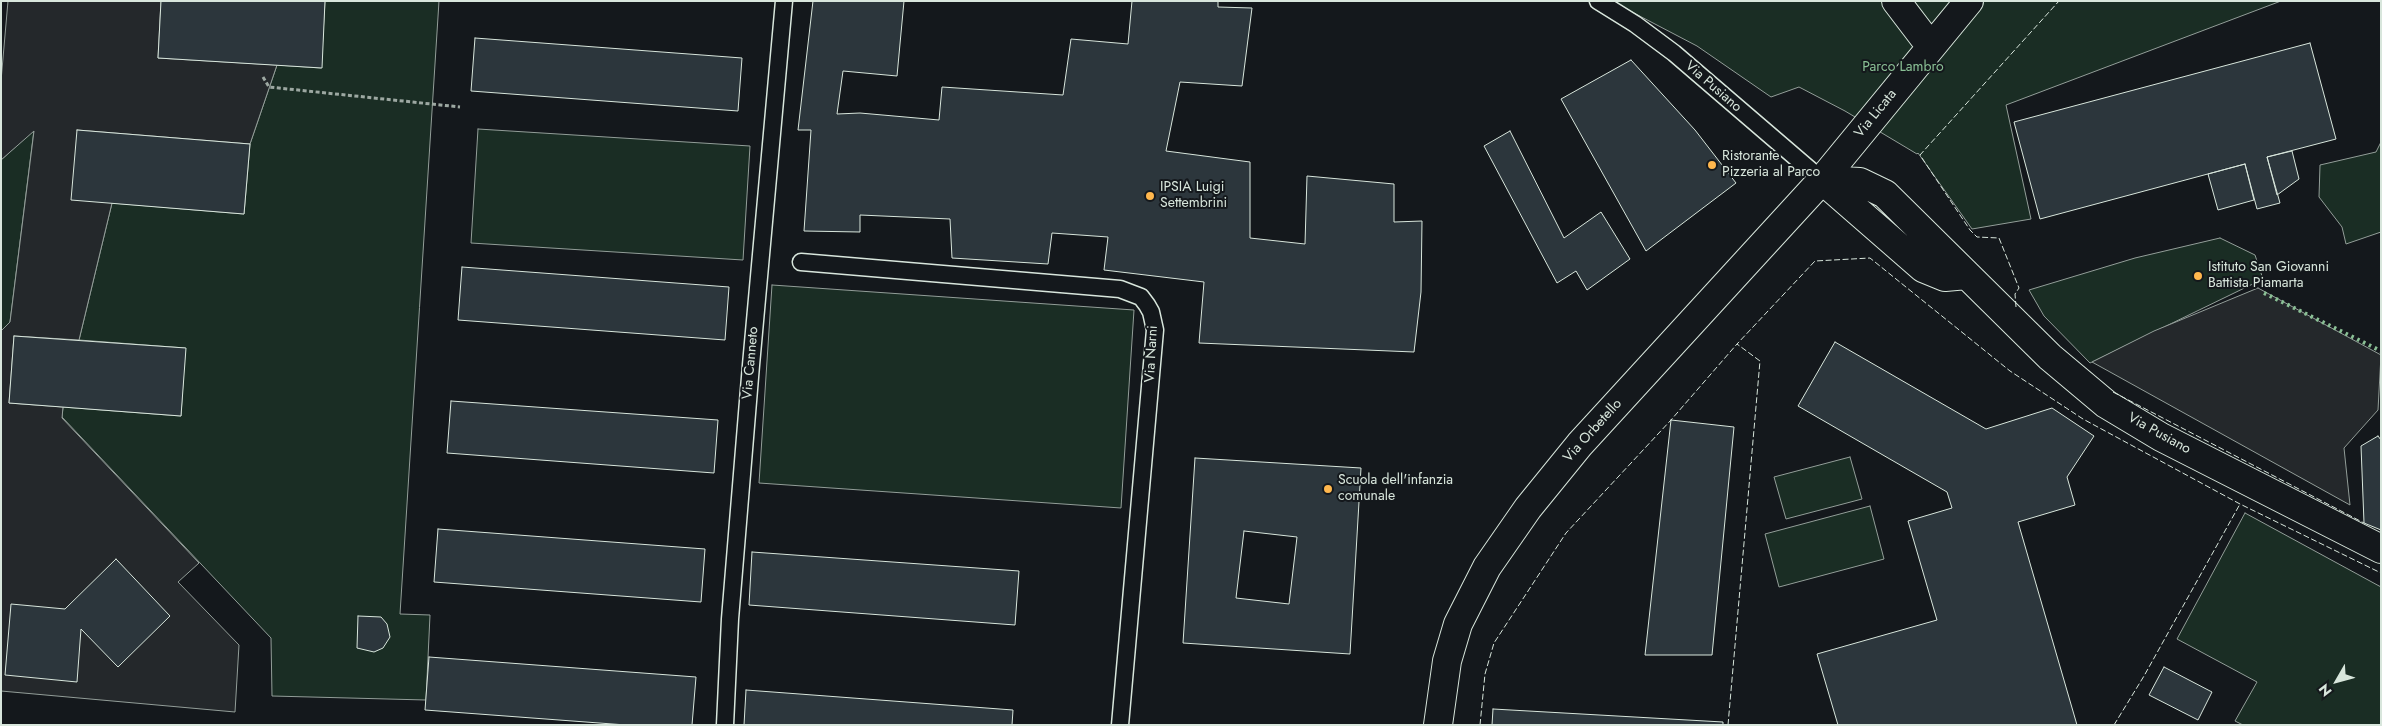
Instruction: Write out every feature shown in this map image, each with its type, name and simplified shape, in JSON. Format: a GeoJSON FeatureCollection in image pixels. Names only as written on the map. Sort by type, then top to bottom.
{"type":"FeatureCollection","features":[{"type":"Feature","properties":{"kind":"street"},"geometry":{"type":"LineString","coordinates":[[1896,1],[1931,47]]}},
{"type":"Feature","properties":{"kind":"street","name":"Via Licata"},"geometry":{"type":"LineString","coordinates":[[1822,180],[1969,1]]}},
{"type":"Feature","properties":{"kind":"street","name":"Via Pusiano"},"geometry":{"type":"LineString","coordinates":[[1822,180],[1923,268],[1945,277],[1967,275],[2050,357],[2106,404],[2161,437],[2381,549]]}},
{"type":"Feature","properties":{"kind":"street","name":"Via Orbetello"},"geometry":{"type":"LineString","coordinates":[[1438,725],[1444,676],[1454,636],[1476,586],[1510,533],[1575,451],[1822,180]]}},
{"type":"Feature","properties":{"kind":"lane","name":"Via Canneto"},"geometry":{"type":"LineString","coordinates":[[725,725],[730,619],[784,1]]}},
{"type":"Feature","properties":{"kind":"lane","name":"Via Pusiano"},"geometry":{"type":"LineString","coordinates":[[1598,1],[1635,24],[1668,48],[1822,180]]}},
{"type":"Feature","properties":{"kind":"lane","name":"Via Narni"},"geometry":{"type":"LineString","coordinates":[[802,262],[1120,289],[1141,297],[1147,304],[1153,317],[1155,330],[1120,725]]}},
{"type":"Feature","properties":{"kind":"path"},"geometry":{"type":"LineString","coordinates":[[263,77],[269,87],[460,107]]}},
{"type":"Feature","properties":{"kind":"green space"},"geometry":{"type":"Polygon","coordinates":[[[325,1],[439,1],[400,614],[430,615],[426,700],[272,696],[271,638],[62,417],[63,407],[181,416],[185,348],[79,340],[112,203],[244,214],[250,144],[277,65],[321,68],[325,1]]]}},
{"type":"Feature","properties":{"kind":"green space","name":"Parco Lambro"},"geometry":{"type":"Polygon","coordinates":[[[1611,1],[2281,1],[2006,105],[2031,219],[1972,229],[1918,153],[1799,87],[1771,97],[1697,46],[1611,1]]]}},
{"type":"Feature","properties":{"kind":"green space"},"geometry":{"type":"Polygon","coordinates":[[[478,129],[750,146],[743,260],[471,243],[478,129]]]}},
{"type":"Feature","properties":{"kind":"green space"},"geometry":{"type":"Polygon","coordinates":[[[34,130],[10,322],[1,331],[1,160],[34,130]]]}},
{"type":"Feature","properties":{"kind":"green space"},"geometry":{"type":"Polygon","coordinates":[[[2381,142],[2381,232],[2346,244],[2342,227],[2319,197],[2320,165],[2376,152],[2381,142]]]}},
{"type":"Feature","properties":{"kind":"green space"},"geometry":{"type":"Polygon","coordinates":[[[2220,238],[2255,255],[2263,279],[2090,363],[2044,316],[2029,290],[2135,258],[2220,238]]]}},
{"type":"Feature","properties":{"kind":"green space"},"geometry":{"type":"Polygon","coordinates":[[[772,285],[1134,310],[1121,508],[759,483],[772,285]]]}},
{"type":"Feature","properties":{"kind":"green space"},"geometry":{"type":"Polygon","coordinates":[[[1850,457],[1862,499],[1786,519],[1774,477],[1850,457]]]}},
{"type":"Feature","properties":{"kind":"green space"},"geometry":{"type":"Polygon","coordinates":[[[1870,506],[1884,559],[1779,587],[1765,534],[1870,506]]]}},
{"type":"Feature","properties":{"kind":"green space"},"geometry":{"type":"Polygon","coordinates":[[[2245,513],[2381,587],[2381,725],[2243,725],[2235,721],[2257,682],[2177,639],[2245,513]]]}},
{"type":"Feature","properties":{"kind":"shaded area"},"geometry":{"type":"Polygon","coordinates":[[[8,1],[161,1],[158,58],[277,65],[250,144],[77,130],[112,203],[79,340],[14,336],[9,403],[63,407],[62,418],[199,563],[178,582],[239,645],[235,712],[1,691],[1,331],[10,322],[34,131],[1,160],[1,81],[8,1]]]}},
{"type":"Feature","properties":{"kind":"shaded area"},"geometry":{"type":"Polygon","coordinates":[[[2258,288],[2381,355],[2378,410],[2344,448],[2350,505],[2092,362],[2154,331],[2258,288]]]}},
{"type":"Feature","properties":{"kind":"building"},"geometry":{"type":"Polygon","coordinates":[[[161,1],[325,1],[322,68],[158,58],[161,1]]]}},
{"type":"Feature","properties":{"kind":"building"},"geometry":{"type":"Polygon","coordinates":[[[813,1],[904,1],[897,76],[843,71],[837,114],[860,113],[939,120],[942,87],[1063,95],[1071,39],[1128,44],[1132,1],[1218,1],[1218,7],[1252,8],[1242,86],[1180,82],[1166,151],[1250,162],[1250,238],[1305,244],[1307,176],[1394,184],[1394,222],[1422,221],[1421,292],[1414,352],[1199,343],[1204,282],[1104,270],[1108,237],[1052,233],[1048,264],[952,258],[950,219],[860,215],[860,232],[804,231],[811,130],[798,130],[813,1]]]}},
{"type":"Feature","properties":{"kind":"building"},"geometry":{"type":"Polygon","coordinates":[[[475,38],[742,58],[738,111],[471,91],[475,38]]]}},
{"type":"Feature","properties":{"kind":"building"},"geometry":{"type":"Polygon","coordinates":[[[2310,43],[2336,139],[2267,157],[2280,203],[2257,209],[2245,164],[2040,219],[2014,122],[2310,43]]]}},
{"type":"Feature","properties":{"kind":"building"},"geometry":{"type":"Polygon","coordinates":[[[1631,60],[1695,130],[1736,183],[1646,251],[1561,99],[1631,60]]]}},
{"type":"Feature","properties":{"kind":"building"},"geometry":{"type":"Polygon","coordinates":[[[77,130],[250,144],[244,214],[71,200],[77,130]]]}},
{"type":"Feature","properties":{"kind":"building"},"geometry":{"type":"Polygon","coordinates":[[[1510,131],[1564,238],[1601,212],[1630,259],[1587,290],[1576,271],[1557,283],[1484,146],[1510,131]]]}},
{"type":"Feature","properties":{"kind":"building"},"geometry":{"type":"Polygon","coordinates":[[[2292,151],[2299,179],[2277,195],[2267,157],[2292,151]]]}},
{"type":"Feature","properties":{"kind":"building"},"geometry":{"type":"Polygon","coordinates":[[[2245,164],[2254,200],[2218,210],[2208,174],[2245,164]]]}},
{"type":"Feature","properties":{"kind":"building"},"geometry":{"type":"Polygon","coordinates":[[[462,267],[729,287],[725,340],[458,320],[462,267]]]}},
{"type":"Feature","properties":{"kind":"building"},"geometry":{"type":"Polygon","coordinates":[[[14,336],[186,348],[181,416],[9,403],[14,336]]]}},
{"type":"Feature","properties":{"kind":"building"},"geometry":{"type":"Polygon","coordinates":[[[1835,342],[1986,429],[2052,408],[2094,436],[2067,477],[2075,505],[2018,522],[2077,725],[1838,725],[1817,654],[1937,620],[1908,521],[1952,508],[1947,492],[1798,406],[1835,342]]]}},
{"type":"Feature","properties":{"kind":"building"},"geometry":{"type":"Polygon","coordinates":[[[451,401],[718,420],[714,473],[447,453],[451,401]]]}},
{"type":"Feature","properties":{"kind":"building"},"geometry":{"type":"Polygon","coordinates":[[[1671,420],[1734,427],[1712,655],[1645,655],[1671,420]]]}},
{"type":"Feature","properties":{"kind":"building"},"geometry":{"type":"Polygon","coordinates":[[[2378,436],[2381,440],[2381,530],[2364,523],[2361,446],[2378,436]]]}},
{"type":"Feature","properties":{"kind":"building"},"geometry":{"type":"Polygon","coordinates":[[[1195,458],[1361,468],[1350,654],[1183,643],[1195,458]],[[1244,531],[1236,598],[1289,604],[1297,537],[1244,531]]]}},
{"type":"Feature","properties":{"kind":"building"},"geometry":{"type":"Polygon","coordinates":[[[438,529],[705,549],[701,602],[434,582],[438,529]]]}},
{"type":"Feature","properties":{"kind":"building"},"geometry":{"type":"Polygon","coordinates":[[[752,552],[1019,571],[1015,625],[749,605],[752,552]]]}},
{"type":"Feature","properties":{"kind":"building"},"geometry":{"type":"Polygon","coordinates":[[[116,559],[170,616],[118,667],[81,629],[77,682],[5,675],[11,604],[65,609],[116,559]]]}},
{"type":"Feature","properties":{"kind":"building"},"geometry":{"type":"Polygon","coordinates":[[[358,616],[381,617],[387,624],[390,637],[383,648],[374,652],[357,648],[358,616]]]}},
{"type":"Feature","properties":{"kind":"building"},"geometry":{"type":"Polygon","coordinates":[[[429,657],[696,677],[692,725],[626,725],[425,710],[429,657]]]}},
{"type":"Feature","properties":{"kind":"building"},"geometry":{"type":"Polygon","coordinates":[[[2164,667],[2212,692],[2198,720],[2149,695],[2164,667]]]}},
{"type":"Feature","properties":{"kind":"building"},"geometry":{"type":"Polygon","coordinates":[[[746,690],[1013,710],[1012,725],[744,725],[746,690]]]}},
{"type":"Feature","properties":{"kind":"building"},"geometry":{"type":"Polygon","coordinates":[[[1493,709],[1723,722],[1723,725],[1492,725],[1493,709]]]}},
{"type":"Feature","properties":{"kind":"hedge"},"geometry":{"type":"LineString","coordinates":[[2264,293],[2381,351]]}},
{"type":"Feature","properties":{"kind":"fence"},"geometry":{"type":"LineString","coordinates":[[2016,307],[2015,294],[2019,288],[1999,238],[1977,237],[1970,230],[1920,155],[2059,1]]}},
{"type":"Feature","properties":{"kind":"fence"},"geometry":{"type":"LineString","coordinates":[[1728,725],[1760,361],[1737,344],[1815,261],[1870,258],[2010,371],[2083,419],[2240,504],[2381,573]]}},
{"type":"Feature","properties":{"kind":"fence"},"geometry":{"type":"LineString","coordinates":[[1480,725],[1485,674],[1494,643],[1566,533],[1671,420],[1737,344]]}},
{"type":"Feature","properties":{"kind":"fence"},"geometry":{"type":"LineString","coordinates":[[2113,392],[2364,523]]}},
{"type":"Feature","properties":{"kind":"fence"},"geometry":{"type":"LineString","coordinates":[[2114,725],[2144,676],[2240,504]]}},
{"type":"Feature","properties":{"kind":"place","name":"Ristorante Pizzeria al Parco"},"geometry":{"type":"Point","coordinates":[1712,165]}},
{"type":"Feature","properties":{"kind":"place","name":"IPSIA Luigi Settembrini"},"geometry":{"type":"Point","coordinates":[1150,196]}},
{"type":"Feature","properties":{"kind":"place","name":"Istituto San Giovanni Battista Piamarta"},"geometry":{"type":"Point","coordinates":[2198,276]}},
{"type":"Feature","properties":{"kind":"place","name":"Scuola dell'infanzia comunale"},"geometry":{"type":"Point","coordinates":[1328,489]}}]}
